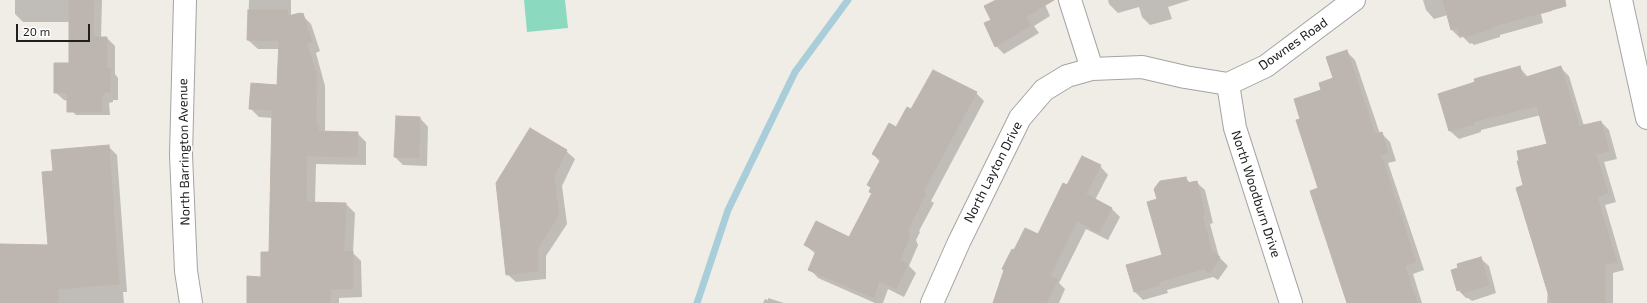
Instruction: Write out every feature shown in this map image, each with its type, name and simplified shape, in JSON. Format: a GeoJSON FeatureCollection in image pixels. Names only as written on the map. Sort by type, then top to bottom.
{"type":"FeatureCollection","features":[{"type":"Feature","properties":{"kind":"street","name":"North Barrington Avenue"},"geometry":{"type":"LineString","coordinates":[[185,0],[181,155],[186,270],[191,303]]}},
{"type":"Feature","properties":{"kind":"street"},"geometry":{"type":"LineString","coordinates":[[1070,0],[1092,69]]}},
{"type":"Feature","properties":{"kind":"street","name":"Downes Road"},"geometry":{"type":"LineString","coordinates":[[1228,84],[1266,66],[1354,0]]}},
{"type":"Feature","properties":{"kind":"street"},"geometry":{"type":"LineString","coordinates":[[1621,0],[1647,118]]}},
{"type":"Feature","properties":{"kind":"street","name":"North Layton Drive"},"geometry":{"type":"LineString","coordinates":[[932,303],[958,242],[1020,118],[1044,90],[1067,76],[1092,69],[1142,67],[1185,77],[1228,84]]}},
{"type":"Feature","properties":{"kind":"street","name":"North Woodburn Drive"},"geometry":{"type":"LineString","coordinates":[[1228,84],[1235,128],[1291,303]]}},
{"type":"Feature","properties":{"kind":"green space"},"geometry":{"type":"Polygon","coordinates":[[[524,0],[565,0],[568,28],[527,32],[524,0]]]}},
{"type":"Feature","properties":{"kind":"building"},"geometry":{"type":"Polygon","coordinates":[[[69,0],[94,0],[93,37],[107,37],[107,68],[111,68],[110,92],[105,92],[105,94],[102,95],[102,112],[67,112],[67,93],[54,93],[54,63],[69,63],[69,0]]]}},
{"type":"Feature","properties":{"kind":"building"},"geometry":{"type":"Polygon","coordinates":[[[996,0],[1054,0],[1026,17],[1031,25],[995,47],[984,23],[991,20],[984,6],[996,0]]]}},
{"type":"Feature","properties":{"kind":"building"},"geometry":{"type":"Polygon","coordinates":[[[1443,0],[1565,0],[1566,6],[1492,27],[1492,29],[1465,37],[1464,35],[1460,36],[1458,28],[1451,30],[1443,0]]]}},
{"type":"Feature","properties":{"kind":"building"},"geometry":{"type":"Polygon","coordinates":[[[248,10],[287,10],[288,16],[303,13],[312,42],[307,44],[317,76],[316,125],[319,126],[318,131],[358,132],[357,157],[307,156],[306,202],[346,203],[344,252],[353,251],[353,289],[331,289],[330,303],[247,303],[247,276],[261,277],[261,252],[269,252],[272,110],[249,109],[251,83],[277,85],[279,41],[247,40],[248,10]]]}},
{"type":"Feature","properties":{"kind":"building"},"geometry":{"type":"Polygon","coordinates":[[[1347,50],[1375,134],[1382,132],[1388,153],[1381,155],[1416,262],[1405,266],[1417,303],[1347,303],[1310,191],[1318,188],[1296,120],[1300,119],[1294,99],[1321,90],[1319,83],[1333,78],[1326,57],[1347,50]]]}},
{"type":"Feature","properties":{"kind":"building"},"geometry":{"type":"Polygon","coordinates":[[[1520,66],[1523,78],[1561,66],[1579,126],[1601,121],[1609,151],[1596,154],[1608,193],[1597,197],[1617,262],[1605,265],[1605,303],[1551,303],[1516,188],[1523,185],[1517,161],[1519,161],[1517,151],[1547,144],[1537,106],[1473,122],[1474,124],[1449,131],[1438,94],[1475,82],[1474,79],[1520,66]]]}},
{"type":"Feature","properties":{"kind":"building"},"geometry":{"type":"Polygon","coordinates":[[[933,70],[977,92],[923,192],[926,194],[911,223],[908,231],[910,236],[900,260],[908,264],[896,289],[879,281],[874,298],[808,270],[816,251],[804,245],[816,221],[849,237],[872,193],[869,192],[871,187],[867,185],[881,159],[872,154],[889,123],[896,127],[907,107],[911,109],[933,70]]]}},
{"type":"Feature","properties":{"kind":"building"},"geometry":{"type":"Polygon","coordinates":[[[396,116],[420,117],[419,158],[394,157],[396,116]]]}},
{"type":"Feature","properties":{"kind":"building"},"geometry":{"type":"Polygon","coordinates":[[[530,128],[567,150],[554,177],[559,215],[538,248],[538,271],[506,275],[496,183],[530,128]]]}},
{"type":"Feature","properties":{"kind":"building"},"geometry":{"type":"Polygon","coordinates":[[[109,145],[119,284],[58,289],[58,303],[0,303],[0,244],[48,245],[42,172],[53,171],[51,150],[109,145]]]}},
{"type":"Feature","properties":{"kind":"building"},"geometry":{"type":"Polygon","coordinates":[[[1082,156],[1101,165],[1086,194],[1112,208],[1099,233],[1077,221],[1050,276],[1058,280],[1046,303],[993,303],[1004,270],[1002,269],[1012,249],[1014,250],[1025,228],[1038,234],[1063,183],[1067,185],[1082,156]]]}},
{"type":"Feature","properties":{"kind":"building"},"geometry":{"type":"Polygon","coordinates":[[[1186,177],[1187,183],[1197,181],[1205,215],[1202,215],[1212,251],[1220,257],[1210,273],[1204,269],[1159,282],[1160,285],[1134,292],[1126,265],[1162,255],[1147,202],[1157,199],[1154,189],[1160,181],[1186,177]]]}},
{"type":"Feature","properties":{"kind":"building"},"geometry":{"type":"Polygon","coordinates":[[[1481,257],[1489,285],[1462,293],[1461,289],[1457,291],[1451,270],[1458,268],[1457,264],[1481,257]]]}},
{"type":"Feature","properties":{"kind":"waterway"},"geometry":{"type":"LineString","coordinates":[[697,303],[728,210],[795,72],[848,0]]}}]}
